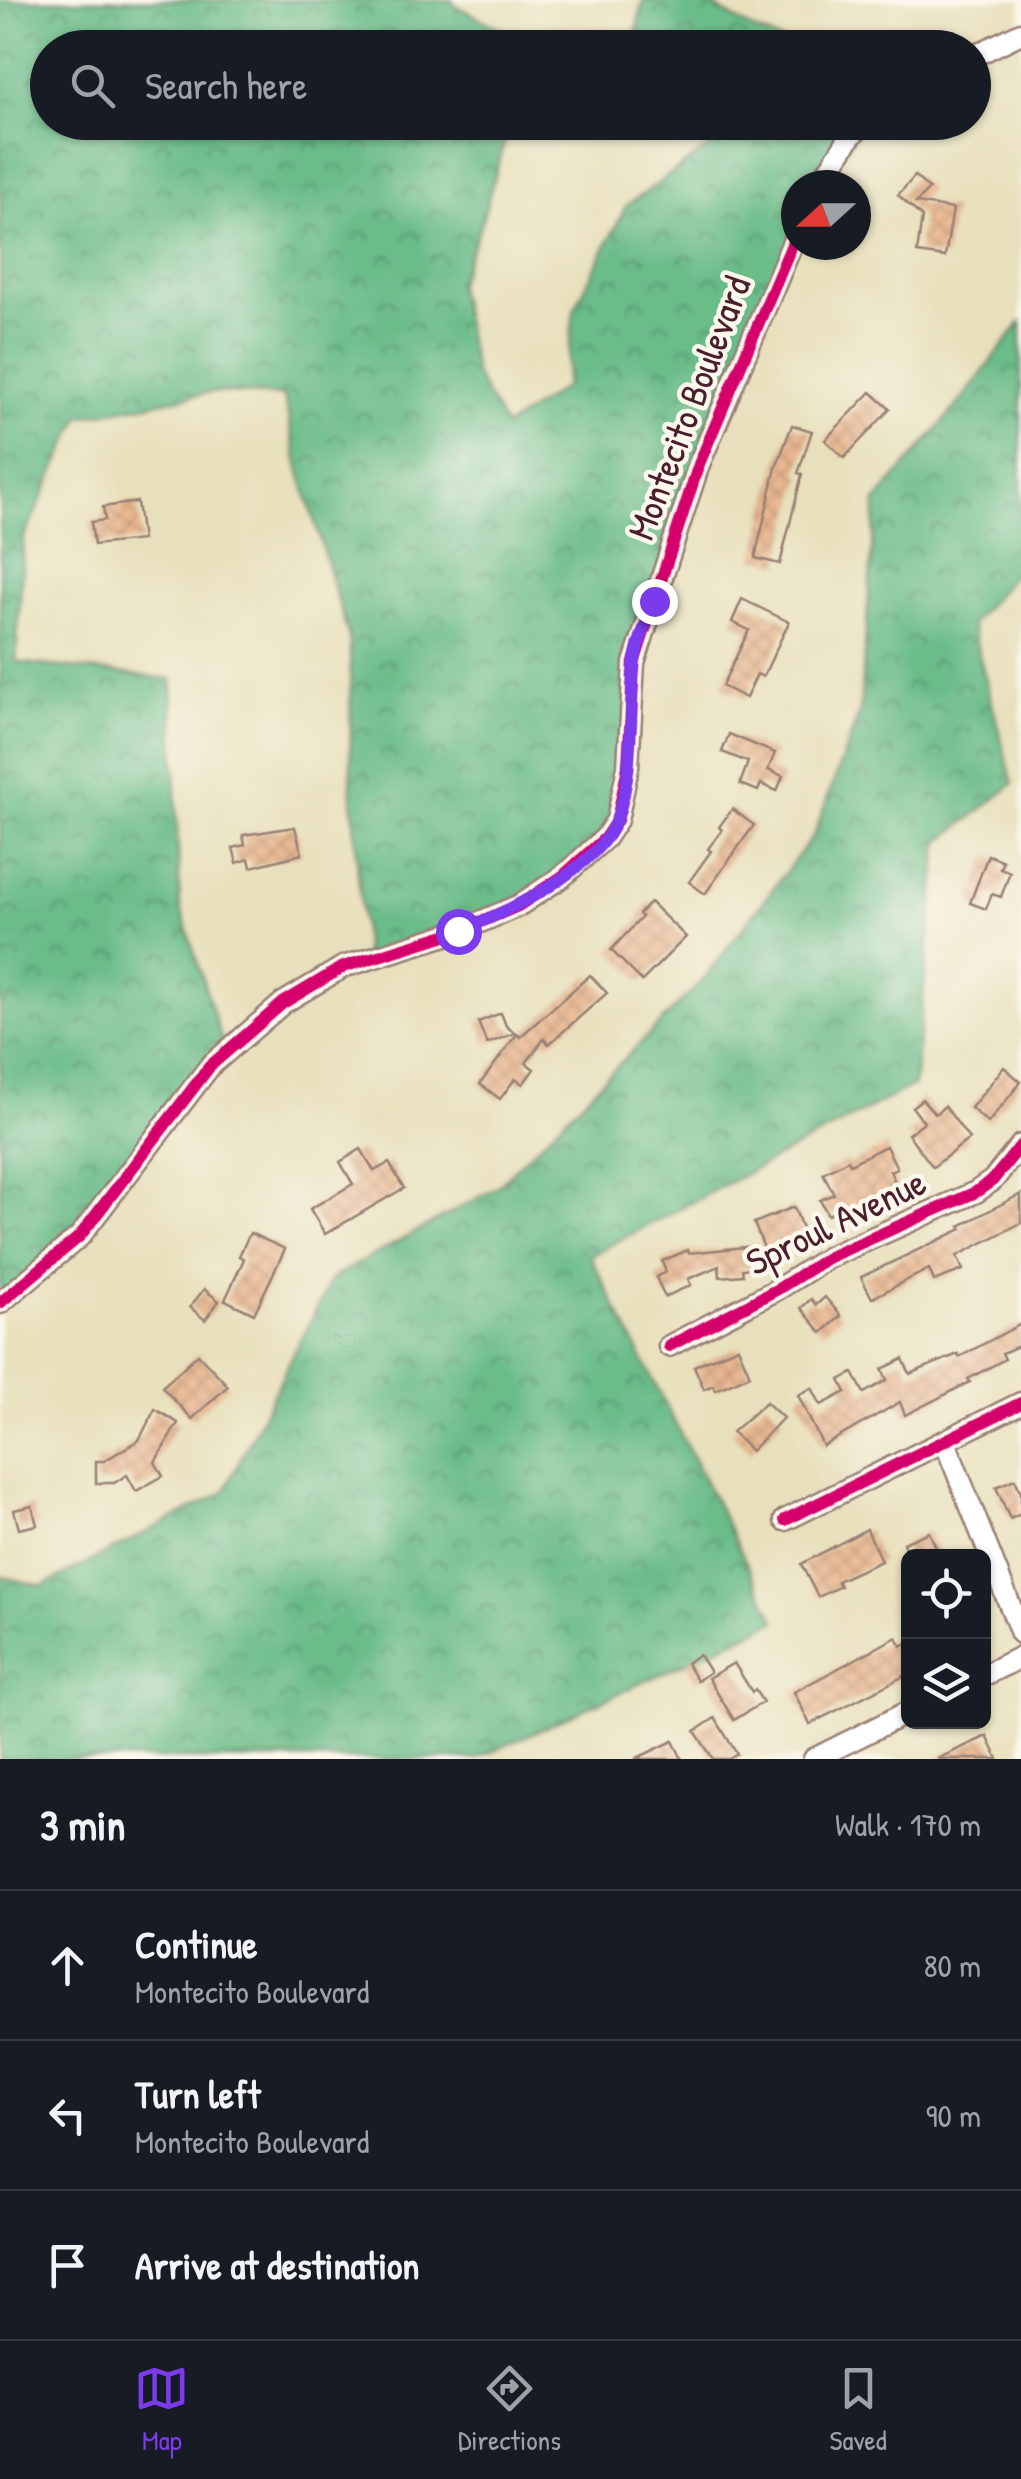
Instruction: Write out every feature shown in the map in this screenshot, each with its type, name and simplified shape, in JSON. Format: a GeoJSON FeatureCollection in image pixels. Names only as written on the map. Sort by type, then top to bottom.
{"type":"FeatureCollection","features":[{"type":"Feature","properties":{"kind":"street"},"geometry":{"type":"LineString","coordinates":[[991,48],[1021,33]]}},
{"type":"Feature","properties":{"kind":"street"},"geometry":{"type":"LineString","coordinates":[[829,170],[848,140]]}},
{"type":"Feature","properties":{"kind":"street","name":"Montecito Boulevard"},"geometry":{"type":"LineString","coordinates":[[0,1304],[80,1236],[210,1066],[283,1003],[343,967],[458,931],[518,906],[563,876],[605,838],[617,820],[628,767],[634,663],[699,464],[785,260]]}},
{"type":"Feature","properties":{"kind":"street","name":"Sproul Avenue"},"geometry":{"type":"LineString","coordinates":[[669,1346],[778,1289],[829,1257],[976,1192],[993,1180],[1021,1145]]}},
{"type":"Feature","properties":{"kind":"street"},"geometry":{"type":"LineString","coordinates":[[785,1520],[1021,1402]]}},
{"type":"Feature","properties":{"kind":"street"},"geometry":{"type":"LineString","coordinates":[[946,1442],[1021,1633]]}},
{"type":"Feature","properties":{"kind":"street"},"geometry":{"type":"LineString","coordinates":[[991,1672],[1021,1657]]}},
{"type":"Feature","properties":{"kind":"street"},"geometry":{"type":"LineString","coordinates":[[814,1759],[901,1716]]}},
{"type":"Feature","properties":{"kind":"green space"},"geometry":{"type":"Polygon","coordinates":[[[0,0],[452,0],[503,30],[30,30],[30,140],[505,140],[481,224],[457,285],[475,374],[505,427],[565,387],[574,310],[626,206],[719,140],[852,140],[830,170],[781,170],[781,260],[787,260],[634,663],[617,820],[518,906],[365,959],[351,785],[350,641],[298,466],[284,396],[213,392],[80,417],[24,537],[16,662],[172,679],[180,906],[225,1051],[97,1217],[0,1303],[0,0]]]}},
{"type":"Feature","properties":{"kind":"green space"},"geometry":{"type":"Polygon","coordinates":[[[643,0],[703,0],[754,30],[637,30],[643,0]]]}},
{"type":"Feature","properties":{"kind":"green space"},"geometry":{"type":"Polygon","coordinates":[[[1021,322],[1021,566],[971,624],[1013,784],[939,843],[914,1085],[590,1256],[776,1621],[476,1759],[0,1759],[0,1576],[43,1586],[224,1492],[332,1278],[496,1188],[703,980],[814,835],[860,711],[876,501],[961,401],[1021,322]]]}},
{"type":"Feature","properties":{"kind":"building"},"geometry":{"type":"Polygon","coordinates":[[[915,176],[929,189],[916,203],[953,209],[945,257],[917,253],[922,217],[898,195],[915,176]]]}},
{"type":"Feature","properties":{"kind":"building"},"geometry":{"type":"Polygon","coordinates":[[[871,392],[890,409],[844,458],[825,440],[871,392]]]}},
{"type":"Feature","properties":{"kind":"building"},"geometry":{"type":"Polygon","coordinates":[[[792,425],[812,431],[798,473],[802,474],[780,564],[755,558],[776,468],[792,425]]]}},
{"type":"Feature","properties":{"kind":"building"},"geometry":{"type":"Polygon","coordinates":[[[137,502],[142,540],[94,545],[91,522],[105,520],[103,507],[137,502]]]}},
{"type":"Feature","properties":{"kind":"building"},"geometry":{"type":"Polygon","coordinates":[[[742,599],[789,622],[763,677],[757,674],[746,698],[722,686],[749,630],[732,622],[742,599]]]}},
{"type":"Feature","properties":{"kind":"building"},"geometry":{"type":"Polygon","coordinates":[[[729,734],[775,753],[768,770],[783,776],[777,791],[761,784],[758,791],[740,784],[748,762],[722,752],[729,734]]]}},
{"type":"Feature","properties":{"kind":"building"},"geometry":{"type":"Polygon","coordinates":[[[732,809],[754,825],[705,894],[689,882],[711,851],[708,849],[722,830],[719,827],[732,809]]]}},
{"type":"Feature","properties":{"kind":"building"},"geometry":{"type":"Polygon","coordinates":[[[295,827],[302,854],[251,867],[249,859],[237,863],[233,848],[245,845],[243,835],[295,827]]]}},
{"type":"Feature","properties":{"kind":"building"},"geometry":{"type":"Polygon","coordinates":[[[988,855],[1003,861],[1000,868],[1010,872],[1001,897],[992,894],[986,909],[970,903],[988,855]]]}},
{"type":"Feature","properties":{"kind":"building"},"geometry":{"type":"Polygon","coordinates":[[[650,902],[686,937],[642,981],[611,950],[642,917],[639,914],[650,902]]]}},
{"type":"Feature","properties":{"kind":"building"},"geometry":{"type":"Polygon","coordinates":[[[590,975],[607,993],[549,1044],[544,1039],[526,1063],[534,1069],[523,1084],[515,1079],[500,1099],[480,1084],[517,1034],[520,1037],[590,975]]]}},
{"type":"Feature","properties":{"kind":"building"},"geometry":{"type":"Polygon","coordinates":[[[501,1013],[506,1026],[515,1033],[487,1044],[478,1022],[501,1013]]]}},
{"type":"Feature","properties":{"kind":"building"},"geometry":{"type":"Polygon","coordinates":[[[1004,1067],[1021,1082],[988,1123],[971,1108],[1004,1067]]]}},
{"type":"Feature","properties":{"kind":"building"},"geometry":{"type":"Polygon","coordinates":[[[922,1099],[935,1114],[945,1106],[969,1139],[933,1167],[908,1134],[924,1122],[912,1107],[922,1099]]]}},
{"type":"Feature","properties":{"kind":"building"},"geometry":{"type":"Polygon","coordinates":[[[886,1146],[897,1168],[890,1171],[898,1188],[839,1221],[834,1212],[828,1215],[820,1200],[834,1194],[823,1173],[886,1146]]]}},
{"type":"Feature","properties":{"kind":"building"},"geometry":{"type":"Polygon","coordinates":[[[361,1149],[374,1171],[389,1163],[404,1188],[325,1234],[310,1209],[353,1184],[340,1162],[361,1149]]]}},
{"type":"Feature","properties":{"kind":"building"},"geometry":{"type":"Polygon","coordinates":[[[1021,1194],[1021,1223],[957,1256],[963,1270],[934,1281],[929,1269],[872,1298],[861,1277],[962,1229],[960,1226],[1021,1194]]]}},
{"type":"Feature","properties":{"kind":"building"},"geometry":{"type":"Polygon","coordinates":[[[794,1207],[805,1236],[765,1251],[754,1223],[794,1207]]]}},
{"type":"Feature","properties":{"kind":"building"},"geometry":{"type":"Polygon","coordinates":[[[250,1233],[285,1249],[254,1314],[225,1300],[244,1259],[239,1256],[250,1233]]]}},
{"type":"Feature","properties":{"kind":"building"},"geometry":{"type":"Polygon","coordinates":[[[755,1246],[757,1267],[742,1269],[743,1275],[720,1277],[719,1266],[688,1279],[691,1285],[665,1297],[656,1277],[666,1272],[662,1261],[688,1250],[689,1253],[755,1246]]]}},
{"type":"Feature","properties":{"kind":"building"},"geometry":{"type":"Polygon","coordinates":[[[204,1289],[219,1301],[205,1320],[190,1307],[204,1289]]]}},
{"type":"Feature","properties":{"kind":"building"},"geometry":{"type":"Polygon","coordinates":[[[825,1297],[841,1316],[822,1333],[801,1308],[811,1299],[816,1305],[825,1297]]]}},
{"type":"Feature","properties":{"kind":"building"},"geometry":{"type":"Polygon","coordinates":[[[1021,1324],[1021,1345],[1002,1353],[1005,1359],[968,1379],[970,1382],[905,1415],[900,1402],[823,1446],[798,1395],[812,1388],[821,1405],[846,1392],[840,1380],[853,1373],[864,1393],[887,1380],[882,1369],[903,1359],[910,1374],[958,1354],[959,1357],[1021,1324]]]}},
{"type":"Feature","properties":{"kind":"building"},"geometry":{"type":"Polygon","coordinates":[[[738,1347],[750,1375],[716,1390],[713,1385],[704,1389],[694,1366],[738,1347]]]}},
{"type":"Feature","properties":{"kind":"building"},"geometry":{"type":"Polygon","coordinates":[[[198,1354],[228,1386],[192,1419],[162,1387],[198,1354]]]}},
{"type":"Feature","properties":{"kind":"building"},"geometry":{"type":"Polygon","coordinates":[[[766,1402],[783,1418],[751,1451],[732,1432],[766,1402]]]}},
{"type":"Feature","properties":{"kind":"building"},"geometry":{"type":"Polygon","coordinates":[[[155,1409],[178,1423],[155,1462],[163,1476],[136,1491],[127,1475],[114,1483],[96,1483],[96,1461],[104,1461],[139,1440],[155,1409]]]}},
{"type":"Feature","properties":{"kind":"building"},"geometry":{"type":"Polygon","coordinates":[[[1015,1479],[1021,1493],[1021,1514],[1010,1519],[996,1487],[1015,1479]]]}},
{"type":"Feature","properties":{"kind":"building"},"geometry":{"type":"Polygon","coordinates":[[[32,1506],[37,1525],[19,1529],[14,1510],[32,1506]]]}},
{"type":"Feature","properties":{"kind":"building"},"geometry":{"type":"Polygon","coordinates":[[[867,1529],[881,1561],[837,1581],[840,1586],[818,1597],[801,1564],[867,1529]]]}},
{"type":"Feature","properties":{"kind":"building"},"geometry":{"type":"Polygon","coordinates":[[[929,1532],[937,1549],[905,1549],[903,1543],[929,1532]]]}},
{"type":"Feature","properties":{"kind":"building"},"geometry":{"type":"Polygon","coordinates":[[[897,1637],[901,1646],[901,1678],[810,1724],[794,1692],[897,1637]]]}},
{"type":"Feature","properties":{"kind":"building"},"geometry":{"type":"Polygon","coordinates":[[[699,1655],[710,1672],[697,1681],[686,1663],[699,1655]]]}},
{"type":"Feature","properties":{"kind":"building"},"geometry":{"type":"Polygon","coordinates":[[[734,1663],[763,1702],[734,1720],[708,1678],[734,1663]]]}},
{"type":"Feature","properties":{"kind":"building"},"geometry":{"type":"Polygon","coordinates":[[[715,1718],[737,1754],[729,1759],[713,1759],[695,1731],[715,1718]]]}},
{"type":"Feature","properties":{"kind":"building"},"geometry":{"type":"Polygon","coordinates":[[[987,1736],[998,1759],[937,1759],[987,1736]]]}},
{"type":"Feature","properties":{"kind":"building"},"geometry":{"type":"Polygon","coordinates":[[[673,1741],[682,1759],[635,1759],[673,1741]]]}},
{"type":"Feature","properties":{"kind":"cycle path"},"geometry":{"type":"LineString","coordinates":[[0,1303],[80,1236],[210,1066],[283,1003],[343,967],[459,931],[518,906],[563,876],[605,838],[617,820],[628,767],[634,663],[699,464],[785,260]]}},
{"type":"Feature","properties":{"kind":"cycle path"},"geometry":{"type":"LineString","coordinates":[[669,1346],[778,1289],[829,1257],[976,1192],[993,1180],[1021,1145]]}},
{"type":"Feature","properties":{"kind":"cycle path"},"geometry":{"type":"LineString","coordinates":[[785,1520],[1021,1403]]}},
{"type":"Feature","properties":{"kind":"route"},"geometry":{"type":"LineString","coordinates":[[458,931],[518,906],[563,876],[588,856],[617,820],[628,767],[634,663],[654,601]]}}]}
